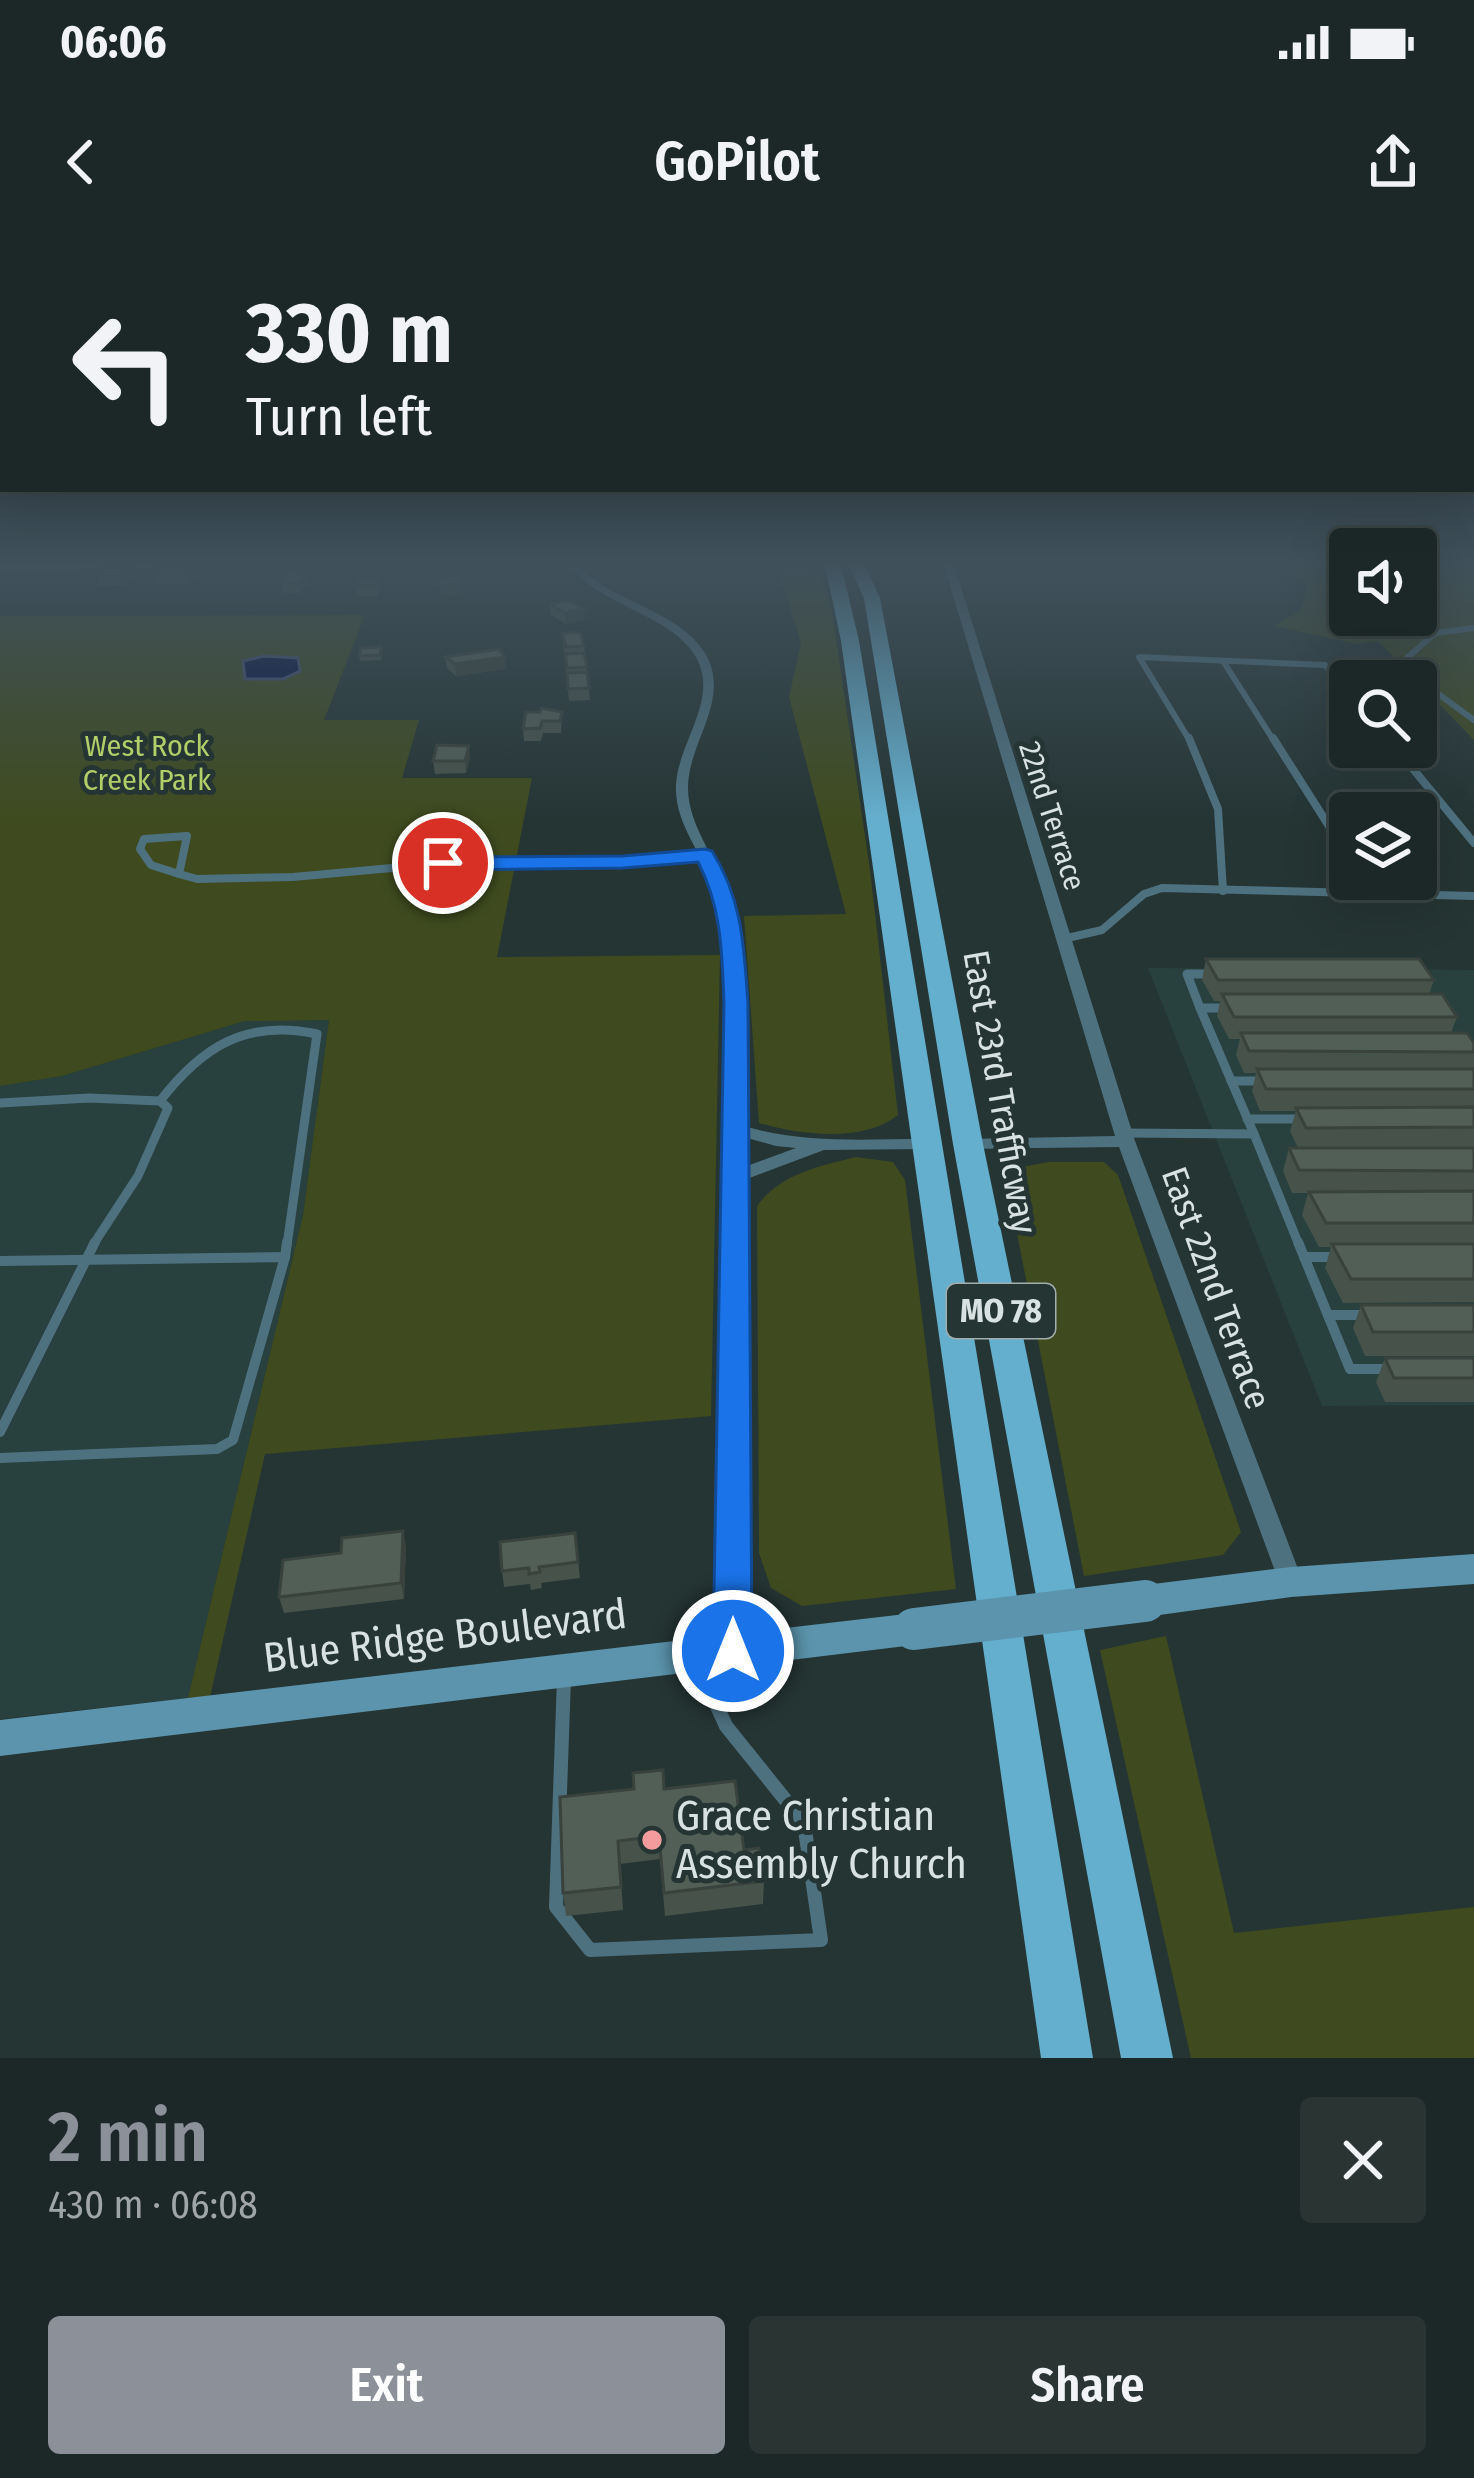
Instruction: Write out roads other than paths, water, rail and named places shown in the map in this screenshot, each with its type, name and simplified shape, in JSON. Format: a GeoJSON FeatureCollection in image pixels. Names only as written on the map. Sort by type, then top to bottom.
{"type":"FeatureCollection","features":[{"type":"Feature","properties":{"kind":"main road","name":"MO 78"},"geometry":{"type":"LineString","coordinates":[[851,650],[1067,2058]]}},
{"type":"Feature","properties":{"kind":"main road","name":"East 23rd Trafficway"},"geometry":{"type":"LineString","coordinates":[[881,650],[968,1144],[1147,2058]]}},
{"type":"Feature","properties":{"kind":"main road","name":"Blue Ridge Boulevard"},"geometry":{"type":"LineString","coordinates":[[0,1738],[1291,1582],[1474,1569]]}},
{"type":"Feature","properties":{"kind":"street"},"geometry":{"type":"LineString","coordinates":[[695,650],[709,694],[682,778],[682,797],[689,826],[731,920],[736,1129],[713,1653]]}},
{"type":"Feature","properties":{"kind":"street","name":"22nd Terrace"},"geometry":{"type":"LineString","coordinates":[[975,650],[1087,1014]]}},
{"type":"Feature","properties":{"kind":"street","name":"East 22nd Terrace"},"geometry":{"type":"LineString","coordinates":[[1087,1014],[1125,1137],[1291,1582]]}},
{"type":"Feature","properties":{"kind":"street"},"geometry":{"type":"LineString","coordinates":[[736,1129],[776,1141],[822,1145],[925,1144]]}},
{"type":"Feature","properties":{"kind":"street"},"geometry":{"type":"LineString","coordinates":[[968,1144],[1125,1137]]}},
{"type":"Feature","properties":{"kind":"street"},"geometry":{"type":"LineString","coordinates":[[735,1177],[822,1145]]}},
{"type":"Feature","properties":{"kind":"lane"},"geometry":{"type":"LineString","coordinates":[[1417,650],[1407,658],[1426,685],[1474,720]]}},
{"type":"Feature","properties":{"kind":"lane"},"geometry":{"type":"LineString","coordinates":[[1223,891],[1218,809],[1187,734],[1139,657],[1325,665],[1329,670]]}},
{"type":"Feature","properties":{"kind":"lane"},"geometry":{"type":"LineString","coordinates":[[1222,661],[1329,827]]}},
{"type":"Feature","properties":{"kind":"lane"},"geometry":{"type":"LineString","coordinates":[[1412,768],[1474,843]]}},
{"type":"Feature","properties":{"kind":"lane"},"geometry":{"type":"LineString","coordinates":[[179,874],[187,836],[144,839],[140,849],[151,865],[179,874],[197,879],[293,877],[480,860],[623,862],[705,855]]}},
{"type":"Feature","properties":{"kind":"lane"},"geometry":{"type":"LineString","coordinates":[[1063,939],[1102,930],[1144,894],[1162,888],[1329,894]]}},
{"type":"Feature","properties":{"kind":"lane"},"geometry":{"type":"LineString","coordinates":[[1437,896],[1474,896]]}},
{"type":"Feature","properties":{"kind":"lane"},"geometry":{"type":"LineString","coordinates":[[1234,974],[1187,974],[1350,1369],[1412,1369]]}},
{"type":"Feature","properties":{"kind":"lane"},"geometry":{"type":"LineString","coordinates":[[1200,1008],[1244,1008]]}},
{"type":"Feature","properties":{"kind":"lane"},"geometry":{"type":"LineString","coordinates":[[0,1458],[217,1449],[233,1441],[285,1257],[317,1034],[293,1027],[235,1041],[193,1060],[160,1101]]}},
{"type":"Feature","properties":{"kind":"lane"},"geometry":{"type":"LineString","coordinates":[[1216,1047],[1239,1046]]}},
{"type":"Feature","properties":{"kind":"lane"},"geometry":{"type":"LineString","coordinates":[[1231,1081],[1275,1082]]}},
{"type":"Feature","properties":{"kind":"lane"},"geometry":{"type":"LineString","coordinates":[[0,1103],[89,1098],[160,1101],[168,1108],[138,1176],[85,1262],[0,1432]]}},
{"type":"Feature","properties":{"kind":"lane"},"geometry":{"type":"LineString","coordinates":[[1247,1119],[1315,1119]]}},
{"type":"Feature","properties":{"kind":"lane"},"geometry":{"type":"LineString","coordinates":[[1125,1137],[1254,1134]]}},
{"type":"Feature","properties":{"kind":"lane"},"geometry":{"type":"LineString","coordinates":[[1264,1160],[1288,1160]]}},
{"type":"Feature","properties":{"kind":"lane"},"geometry":{"type":"LineString","coordinates":[[1282,1202],[1303,1202]]}},
{"type":"Feature","properties":{"kind":"lane"},"geometry":{"type":"LineString","coordinates":[[0,1261],[285,1257]]}},
{"type":"Feature","properties":{"kind":"lane"},"geometry":{"type":"LineString","coordinates":[[1304,1257],[1347,1257]]}},
{"type":"Feature","properties":{"kind":"lane"},"geometry":{"type":"LineString","coordinates":[[1328,1315],[1391,1315]]}},
{"type":"Feature","properties":{"kind":"lane"},"geometry":{"type":"LineString","coordinates":[[565,1670],[556,1907],[590,1949],[821,1940],[804,1823],[726,1726],[713,1653]]}},
{"type":"Feature","properties":{"kind":"place","name":"Grace Christian Assembly Church"},"geometry":{"type":"Point","coordinates":[652,1840]}},
{"type":"Feature","properties":{"kind":"park label","name":"West Rock Creek Park"},"geometry":{"type":"Point","coordinates":[147,763]}}]}
